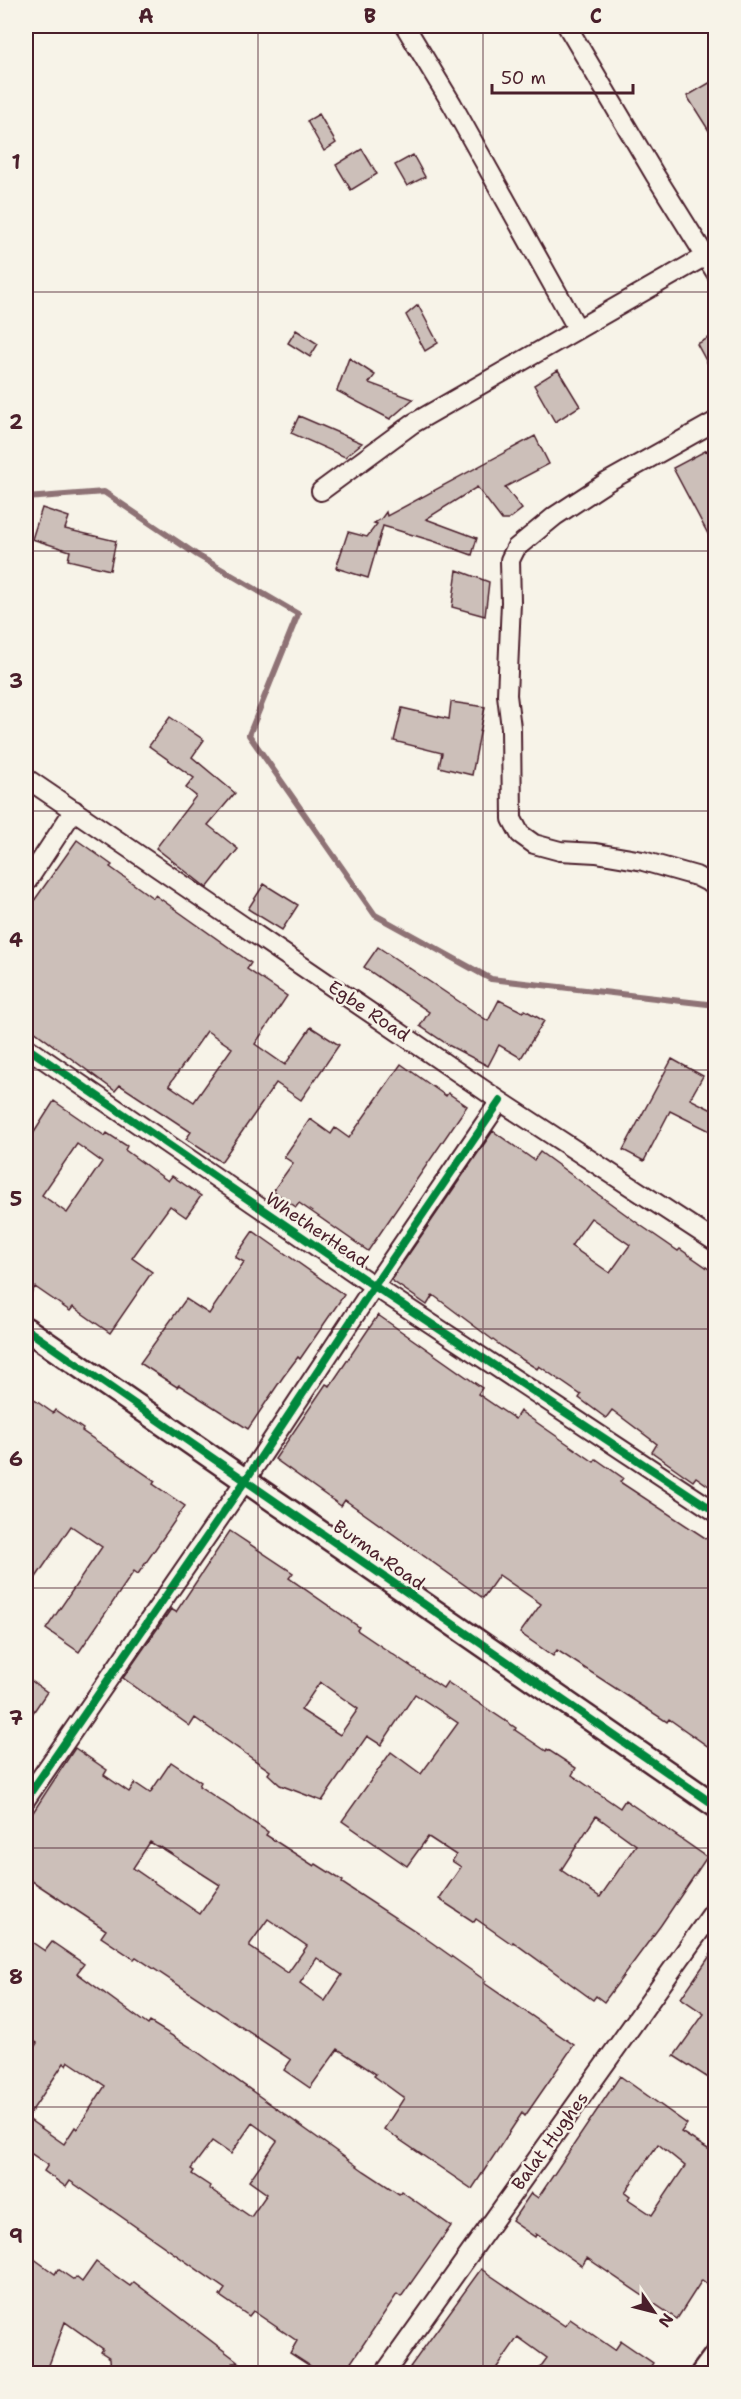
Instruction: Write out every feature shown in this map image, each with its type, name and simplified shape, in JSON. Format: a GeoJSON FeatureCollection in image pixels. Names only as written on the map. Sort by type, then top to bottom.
{"type":"FeatureCollection","features":[{"type":"Feature","properties":{"kind":"street"},"geometry":{"type":"LineString","coordinates":[[405,26],[452,104],[577,328]]}},
{"type":"Feature","properties":{"kind":"street"},"geometry":{"type":"LineString","coordinates":[[567,26],[654,175],[710,253],[716,273]]}},
{"type":"Feature","properties":{"kind":"street"},"geometry":{"type":"LineString","coordinates":[[321,491],[412,424],[710,253]]}},
{"type":"Feature","properties":{"kind":"street"},"geometry":{"type":"LineString","coordinates":[[716,421],[607,482],[555,516],[516,548],[510,560],[511,602],[507,694],[511,728],[512,819],[520,834],[534,844],[560,851],[643,861],[696,876],[716,886]]}},
{"type":"Feature","properties":{"kind":"street","name":"Egbe Road"},"geometry":{"type":"LineString","coordinates":[[26,778],[500,1101],[716,1242]]}},
{"type":"Feature","properties":{"kind":"street"},"geometry":{"type":"LineString","coordinates":[[26,883],[74,810]]}},
{"type":"Feature","properties":{"kind":"street","name":"WhetherHead"},"geometry":{"type":"LineString","coordinates":[[26,1047],[374,1286],[716,1512]]}},
{"type":"Feature","properties":{"kind":"street"},"geometry":{"type":"LineString","coordinates":[[26,1799],[245,1481],[500,1101]]}},
{"type":"Feature","properties":{"kind":"street","name":"Burma Road"},"geometry":{"type":"LineString","coordinates":[[27,1334],[245,1481],[716,1806]]}},
{"type":"Feature","properties":{"kind":"street","name":"Balat Hughes"},"geometry":{"type":"LineString","coordinates":[[384,2373],[716,1908]]}},
{"type":"Feature","properties":{"kind":"street"},"geometry":{"type":"LineString","coordinates":[[702,2373],[716,2355]]}},
{"type":"Feature","properties":{"kind":"building"},"geometry":{"type":"Polygon","coordinates":[[[716,79],[716,142],[687,96],[716,79]]]}},
{"type":"Feature","properties":{"kind":"building"},"geometry":{"type":"Polygon","coordinates":[[[319,114],[336,143],[324,151],[307,121],[319,114]]]}},
{"type":"Feature","properties":{"kind":"building"},"geometry":{"type":"Polygon","coordinates":[[[362,149],[377,174],[351,190],[336,165],[362,149]]]}},
{"type":"Feature","properties":{"kind":"building"},"geometry":{"type":"Polygon","coordinates":[[[413,155],[425,177],[407,186],[395,165],[413,155]]]}},
{"type":"Feature","properties":{"kind":"building"},"geometry":{"type":"Polygon","coordinates":[[[418,305],[438,343],[425,351],[406,315],[418,305]]]}},
{"type":"Feature","properties":{"kind":"building"},"geometry":{"type":"Polygon","coordinates":[[[296,330],[318,344],[310,357],[288,343],[296,330]]]}},
{"type":"Feature","properties":{"kind":"building"},"geometry":{"type":"Polygon","coordinates":[[[716,334],[716,379],[697,344],[716,334]]]}},
{"type":"Feature","properties":{"kind":"building"},"geometry":{"type":"Polygon","coordinates":[[[349,358],[375,375],[369,383],[413,399],[390,419],[337,391],[349,358]]]}},
{"type":"Feature","properties":{"kind":"building"},"geometry":{"type":"Polygon","coordinates":[[[558,370],[580,406],[555,422],[534,385],[558,370]]]}},
{"type":"Feature","properties":{"kind":"building"},"geometry":{"type":"Polygon","coordinates":[[[299,416],[362,443],[345,457],[291,433],[299,416]]]}},
{"type":"Feature","properties":{"kind":"building"},"geometry":{"type":"Polygon","coordinates":[[[535,436],[549,464],[505,487],[522,509],[508,520],[502,520],[477,487],[426,519],[477,538],[472,555],[383,526],[368,578],[336,568],[348,532],[367,537],[377,524],[374,523],[386,512],[387,516],[535,436]]]}},
{"type":"Feature","properties":{"kind":"building"},"geometry":{"type":"Polygon","coordinates":[[[707,450],[716,467],[716,549],[673,468],[707,450]]]}},
{"type":"Feature","properties":{"kind":"building"},"geometry":{"type":"Polygon","coordinates":[[[42,508],[69,517],[65,529],[116,541],[110,570],[68,560],[70,551],[32,539],[42,508]]]}},
{"type":"Feature","properties":{"kind":"building"},"geometry":{"type":"Polygon","coordinates":[[[457,570],[489,582],[485,616],[452,607],[457,570]]]}},
{"type":"Feature","properties":{"kind":"building"},"geometry":{"type":"Polygon","coordinates":[[[451,702],[485,707],[472,775],[439,767],[442,753],[394,741],[402,708],[449,719],[451,702]]]}},
{"type":"Feature","properties":{"kind":"building"},"geometry":{"type":"Polygon","coordinates":[[[170,717],[204,740],[192,757],[235,793],[208,825],[238,849],[207,888],[156,848],[196,796],[186,788],[194,778],[149,746],[170,717]]]}},
{"type":"Feature","properties":{"kind":"building"},"geometry":{"type":"Polygon","coordinates":[[[77,840],[153,898],[155,895],[251,963],[247,969],[287,996],[255,1044],[285,1065],[311,1027],[339,1045],[301,1100],[276,1083],[221,1162],[186,1139],[191,1132],[120,1085],[115,1091],[26,1025],[26,912],[77,840]],[[207,1031],[169,1085],[194,1102],[232,1048],[207,1031]]]}},
{"type":"Feature","properties":{"kind":"building"},"geometry":{"type":"Polygon","coordinates":[[[264,884],[298,905],[282,930],[248,909],[264,884]]]}},
{"type":"Feature","properties":{"kind":"building"},"geometry":{"type":"Polygon","coordinates":[[[378,947],[488,1021],[499,1000],[523,1012],[525,1010],[544,1021],[521,1058],[499,1045],[488,1066],[450,1046],[420,1026],[429,1012],[364,967],[378,947]]]}},
{"type":"Feature","properties":{"kind":"building"},"geometry":{"type":"Polygon","coordinates":[[[672,1059],[703,1076],[690,1099],[716,1112],[716,1134],[670,1111],[644,1161],[623,1150],[672,1059]]]}},
{"type":"Feature","properties":{"kind":"building"},"geometry":{"type":"Polygon","coordinates":[[[401,1064],[446,1096],[448,1093],[467,1106],[368,1251],[299,1203],[296,1207],[273,1191],[293,1163],[284,1157],[310,1119],[331,1134],[335,1128],[349,1138],[401,1064]]]}},
{"type":"Feature","properties":{"kind":"building"},"geometry":{"type":"Polygon","coordinates":[[[54,1101],[105,1136],[107,1133],[127,1146],[125,1150],[168,1181],[172,1176],[201,1196],[186,1217],[170,1206],[132,1258],[152,1272],[110,1333],[73,1307],[70,1311],[35,1287],[26,1301],[26,1145],[54,1101]],[[77,1144],[42,1195],[67,1213],[102,1162],[77,1144]]]}},
{"type":"Feature","properties":{"kind":"building"},"geometry":{"type":"Polygon","coordinates":[[[493,1131],[534,1160],[540,1152],[643,1227],[716,1274],[716,1491],[696,1477],[693,1481],[652,1452],[657,1444],[612,1410],[606,1418],[579,1398],[581,1395],[539,1366],[537,1369],[501,1346],[433,1295],[427,1305],[391,1280],[493,1131]],[[591,1218],[571,1246],[610,1273],[630,1245],[591,1218]]]}},
{"type":"Feature","properties":{"kind":"building"},"geometry":{"type":"Polygon","coordinates":[[[253,1231],[344,1295],[300,1359],[298,1357],[283,1377],[248,1429],[140,1363],[186,1299],[209,1314],[244,1262],[235,1257],[253,1231]]]}},
{"type":"Feature","properties":{"kind":"building"},"geometry":{"type":"Polygon","coordinates":[[[378,1315],[482,1388],[478,1394],[515,1419],[520,1411],[594,1462],[596,1459],[623,1478],[620,1482],[716,1545],[716,1752],[669,1719],[667,1722],[557,1650],[553,1656],[520,1633],[541,1604],[499,1575],[483,1598],[345,1500],[341,1506],[275,1459],[326,1384],[330,1386],[378,1315]]]}},
{"type":"Feature","properties":{"kind":"building"},"geometry":{"type":"Polygon","coordinates":[[[26,1394],[53,1413],[55,1410],[83,1429],[82,1431],[155,1481],[153,1484],[185,1506],[138,1574],[134,1571],[79,1652],[46,1629],[102,1547],[71,1526],[26,1592],[26,1394]]]}},
{"type":"Feature","properties":{"kind":"building"},"geometry":{"type":"Polygon","coordinates":[[[230,1531],[293,1573],[289,1578],[359,1627],[357,1630],[443,1688],[447,1682],[546,1751],[547,1749],[576,1768],[572,1775],[620,1808],[625,1800],[707,1857],[661,1925],[604,2002],[596,1996],[593,2000],[513,1942],[512,1944],[476,1919],[474,1922],[439,1899],[461,1867],[452,1861],[456,1855],[428,1837],[407,1866],[342,1821],[391,1752],[421,1774],[458,1723],[415,1694],[381,1745],[367,1736],[322,1801],[280,1785],[268,1774],[270,1771],[195,1718],[190,1726],[123,1678],[171,1609],[176,1612],[230,1531]],[[320,1682],[301,1710],[340,1735],[358,1709],[320,1682]],[[596,1816],[561,1870],[600,1897],[636,1845],[596,1816]]]}},
{"type":"Feature","properties":{"kind":"building"},"geometry":{"type":"Polygon","coordinates":[[[26,1677],[47,1692],[26,1723],[26,1677]]]}},
{"type":"Feature","properties":{"kind":"building"},"geometry":{"type":"Polygon","coordinates":[[[75,1748],[107,1770],[104,1775],[129,1792],[135,1783],[150,1793],[171,1762],[201,1782],[199,1786],[268,1832],[266,1835],[314,1866],[316,1864],[343,1881],[342,1883],[417,1932],[486,1981],[484,1983],[574,2045],[525,2116],[522,2113],[472,2189],[384,2129],[404,2098],[374,2076],[376,2074],[338,2049],[310,2088],[284,2070],[291,2060],[136,1957],[134,1959],[101,1937],[106,1930],[26,1877],[26,1823],[75,1748]],[[150,1842],[133,1868],[200,1914],[220,1885],[150,1842]],[[268,1919],[250,1947],[288,1973],[307,1946],[268,1919]],[[317,1958],[300,1983],[325,2001],[342,1975],[317,1958]]]}},
{"type":"Feature","properties":{"kind":"building"},"geometry":{"type":"Polygon","coordinates":[[[26,1938],[45,1951],[52,1942],[84,1964],[77,1973],[148,2025],[150,2022],[192,2048],[364,2171],[399,2194],[401,2191],[451,2226],[401,2297],[397,2294],[344,2373],[321,2373],[290,2353],[297,2341],[253,2311],[249,2316],[220,2296],[225,2289],[70,2181],[66,2187],[44,2171],[48,2165],[26,2150],[26,2060],[37,2043],[26,2036],[26,1938]],[[68,2061],[66,2065],[64,2063],[27,2118],[64,2144],[75,2127],[77,2129],[105,2086],[68,2061]],[[252,2123],[231,2154],[212,2141],[191,2169],[194,2171],[192,2174],[210,2186],[209,2188],[251,2217],[267,2194],[249,2181],[277,2141],[252,2123]]]}},
{"type":"Feature","properties":{"kind":"building"},"geometry":{"type":"Polygon","coordinates":[[[716,1947],[716,2083],[674,2056],[704,2014],[681,1998],[716,1947]]]}},
{"type":"Feature","properties":{"kind":"building"},"geometry":{"type":"Polygon","coordinates":[[[620,2076],[687,2124],[681,2132],[716,2154],[716,2278],[710,2286],[702,2280],[677,2319],[587,2258],[582,2266],[536,2234],[535,2237],[512,2221],[531,2193],[538,2198],[620,2076]],[[658,2144],[625,2192],[630,2196],[628,2199],[652,2215],[685,2166],[658,2144]]]}},
{"type":"Feature","properties":{"kind":"building"},"geometry":{"type":"Polygon","coordinates":[[[26,2253],[55,2274],[58,2269],[74,2280],[76,2277],[82,2282],[96,2262],[130,2286],[134,2282],[240,2363],[233,2363],[246,2373],[111,2373],[110,2358],[101,2352],[103,2349],[65,2322],[46,2373],[26,2373],[26,2253]]]}},
{"type":"Feature","properties":{"kind":"building"},"geometry":{"type":"Polygon","coordinates":[[[481,2269],[565,2326],[570,2319],[615,2350],[621,2341],[653,2363],[646,2373],[536,2373],[547,2358],[518,2337],[493,2373],[419,2373],[410,2367],[481,2269]]]}},
{"type":"Feature","properties":{"kind":"waterway"},"geometry":{"type":"LineString","coordinates":[[26,498],[104,492],[197,555],[298,614],[249,735],[375,915],[491,979],[716,1005]]}},
{"type":"Feature","properties":{"kind":"cycle path"},"geometry":{"type":"LineString","coordinates":[[26,1047],[374,1286],[716,1512]]}},
{"type":"Feature","properties":{"kind":"cycle path"},"geometry":{"type":"LineString","coordinates":[[26,1799],[245,1481],[500,1101]]}},
{"type":"Feature","properties":{"kind":"cycle path"},"geometry":{"type":"LineString","coordinates":[[26,1329],[716,1806]]}}]}
